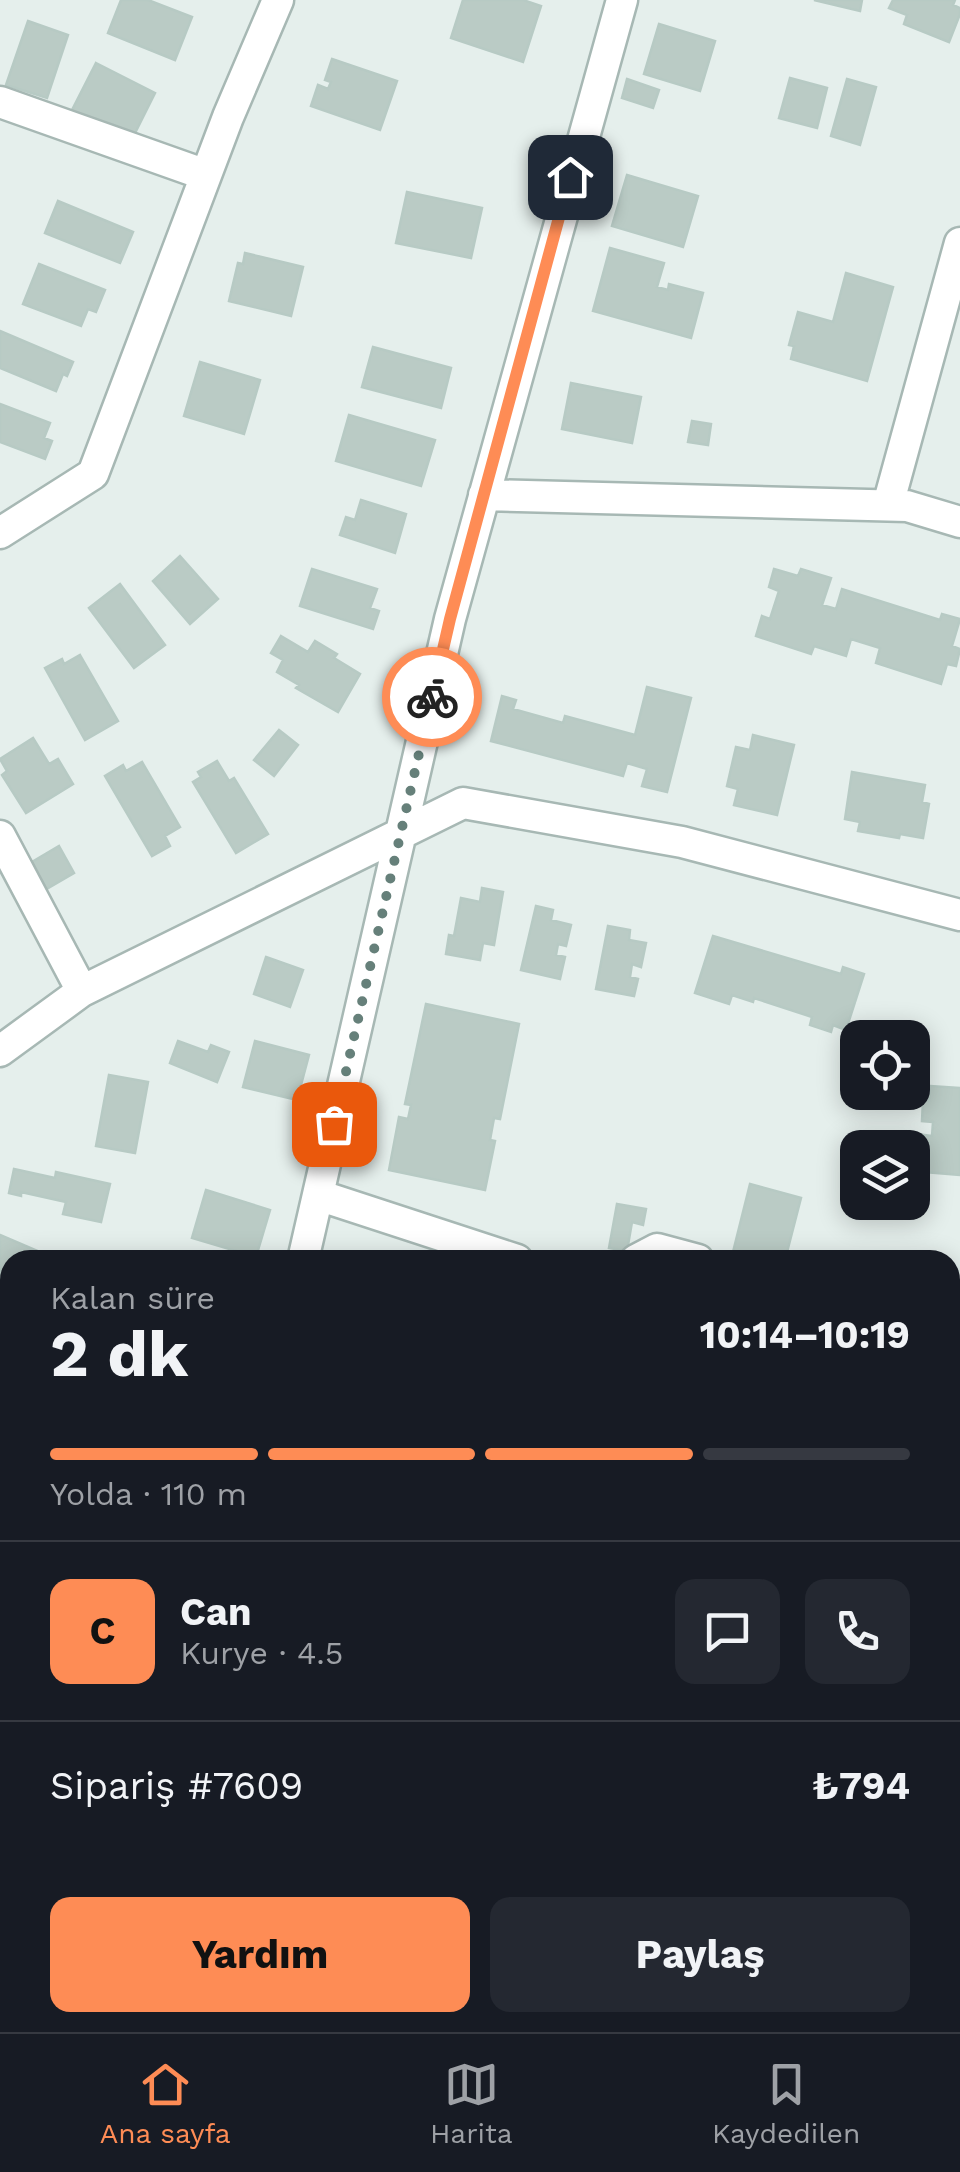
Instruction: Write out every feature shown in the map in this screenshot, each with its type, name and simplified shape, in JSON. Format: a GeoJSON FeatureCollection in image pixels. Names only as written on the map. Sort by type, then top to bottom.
{"type":"FeatureCollection","features":[{"type":"Feature","properties":{"kind":"street"},"geometry":{"type":"LineString","coordinates":[[0,533],[93,474],[206,176],[278,0]]}},
{"type":"Feature","properties":{"kind":"street"},"geometry":{"type":"LineString","coordinates":[[305,1250],[450,619],[622,0]]}},
{"type":"Feature","properties":{"kind":"street"},"geometry":{"type":"LineString","coordinates":[[0,102],[206,176]]}},
{"type":"Feature","properties":{"kind":"street"},"geometry":{"type":"LineString","coordinates":[[888,505],[960,243]]}},
{"type":"Feature","properties":{"kind":"street"},"geometry":{"type":"LineString","coordinates":[[484,495],[907,506],[960,522]]}},
{"type":"Feature","properties":{"kind":"street"},"geometry":{"type":"LineString","coordinates":[[0,1051],[82,991],[463,804],[682,842],[960,915]]}},
{"type":"Feature","properties":{"kind":"street"},"geometry":{"type":"LineString","coordinates":[[0,836],[82,991]]}},
{"type":"Feature","properties":{"kind":"street"},"geometry":{"type":"LineString","coordinates":[[318,1195],[487,1250]]}},
{"type":"Feature","properties":{"kind":"building"},"geometry":{"type":"Polygon","coordinates":[[[121,0],[148,0],[192,17],[175,60],[108,33],[121,0]]]}},
{"type":"Feature","properties":{"kind":"building"},"geometry":{"type":"Polygon","coordinates":[[[463,0],[523,0],[541,6],[523,62],[451,38],[463,0]]]}},
{"type":"Feature","properties":{"kind":"building"},"geometry":{"type":"Polygon","coordinates":[[[814,0],[862,0],[860,11],[814,0]]]}},
{"type":"Feature","properties":{"kind":"building"},"geometry":{"type":"Polygon","coordinates":[[[893,0],[955,0],[953,5],[960,8],[960,14],[949,42],[904,24],[907,15],[889,8],[893,0]]]}},
{"type":"Feature","properties":{"kind":"building"},"geometry":{"type":"Polygon","coordinates":[[[28,21],[68,35],[47,98],[6,85],[28,21]]]}},
{"type":"Feature","properties":{"kind":"building"},"geometry":{"type":"Polygon","coordinates":[[[659,24],[715,41],[700,91],[644,74],[659,24]]]}},
{"type":"Feature","properties":{"kind":"building"},"geometry":{"type":"Polygon","coordinates":[[[332,59],[397,81],[380,130],[311,106],[318,85],[328,89],[331,82],[325,80],[332,59]]]}},
{"type":"Feature","properties":{"kind":"building"},"geometry":{"type":"Polygon","coordinates":[[[96,63],[155,93],[134,135],[113,125],[107,136],[69,116],[96,63]]]}},
{"type":"Feature","properties":{"kind":"building"},"geometry":{"type":"Polygon","coordinates":[[[790,78],[827,88],[817,128],[779,118],[790,78]]]}},
{"type":"Feature","properties":{"kind":"building"},"geometry":{"type":"Polygon","coordinates":[[[627,79],[659,90],[653,108],[622,98],[627,79]]]}},
{"type":"Feature","properties":{"kind":"building"},"geometry":{"type":"Polygon","coordinates":[[[847,79],[876,87],[860,145],[831,136],[847,79]]]}},
{"type":"Feature","properties":{"kind":"building"},"geometry":{"type":"Polygon","coordinates":[[[627,175],[698,196],[683,247],[612,226],[627,175]]]}},
{"type":"Feature","properties":{"kind":"building"},"geometry":{"type":"Polygon","coordinates":[[[407,192],[482,208],[471,258],[396,243],[407,192]]]}},
{"type":"Feature","properties":{"kind":"building"},"geometry":{"type":"Polygon","coordinates":[[[58,201],[133,232],[120,263],[45,233],[58,201]]]}},
{"type":"Feature","properties":{"kind":"building"},"geometry":{"type":"Polygon","coordinates":[[[610,248],[664,263],[657,287],[668,290],[669,284],[703,293],[691,338],[593,311],[610,248]]]}},
{"type":"Feature","properties":{"kind":"building"},"geometry":{"type":"Polygon","coordinates":[[[245,253],[303,267],[291,316],[229,301],[238,263],[243,264],[245,253]]]}},
{"type":"Feature","properties":{"kind":"building"},"geometry":{"type":"Polygon","coordinates":[[[39,264],[105,290],[96,312],[88,309],[81,326],[23,304],[39,264]]]}},
{"type":"Feature","properties":{"kind":"building"},"geometry":{"type":"Polygon","coordinates":[[[846,273],[893,287],[867,381],[791,359],[794,346],[789,345],[798,312],[833,322],[846,273]]]}},
{"type":"Feature","properties":{"kind":"building"},"geometry":{"type":"Polygon","coordinates":[[[0,331],[73,362],[56,391],[0,368],[0,331]]]}},
{"type":"Feature","properties":{"kind":"building"},"geometry":{"type":"Polygon","coordinates":[[[373,347],[451,368],[441,408],[362,387],[373,347]]]}},
{"type":"Feature","properties":{"kind":"building"},"geometry":{"type":"Polygon","coordinates":[[[200,362],[260,380],[244,434],[184,416],[200,362]]]}},
{"type":"Feature","properties":{"kind":"building"},"geometry":{"type":"Polygon","coordinates":[[[571,383],[641,397],[632,443],[562,429],[571,383]]]}},
{"type":"Feature","properties":{"kind":"building"},"geometry":{"type":"Polygon","coordinates":[[[0,404],[50,423],[44,438],[52,441],[45,459],[0,442],[0,404]]]}},
{"type":"Feature","properties":{"kind":"building"},"geometry":{"type":"Polygon","coordinates":[[[349,415],[435,440],[421,486],[336,461],[349,415]]]}},
{"type":"Feature","properties":{"kind":"building"},"geometry":{"type":"Polygon","coordinates":[[[692,421],[711,424],[708,445],[688,442],[692,421]]]}},
{"type":"Feature","properties":{"kind":"building"},"geometry":{"type":"Polygon","coordinates":[[[361,500],[406,514],[395,553],[340,535],[346,517],[355,520],[361,500]]]}},
{"type":"Feature","properties":{"kind":"building"},"geometry":{"type":"Polygon","coordinates":[[[180,556],[218,599],[190,624],[153,581],[180,556]]]}},
{"type":"Feature","properties":{"kind":"building"},"geometry":{"type":"Polygon","coordinates":[[[312,569],[377,589],[370,608],[379,611],[373,629],[300,606],[312,569]]]}},
{"type":"Feature","properties":{"kind":"building"},"geometry":{"type":"Polygon","coordinates":[[[774,569],[798,576],[801,569],[831,578],[822,605],[836,609],[842,589],[940,620],[942,614],[960,619],[952,646],[960,649],[956,666],[947,664],[941,684],[876,663],[880,648],[851,639],[846,656],[814,646],[811,654],[756,636],[762,616],[770,619],[779,591],[769,587],[774,569]]]}},
{"type":"Feature","properties":{"kind":"building"},"geometry":{"type":"Polygon","coordinates":[[[120,584],[165,645],[134,668],[89,608],[120,584]]]}},
{"type":"Feature","properties":{"kind":"building"},"geometry":{"type":"Polygon","coordinates":[[[281,636],[308,652],[315,641],[360,674],[338,712],[277,672],[283,660],[271,653],[281,636]]]}},
{"type":"Feature","properties":{"kind":"building"},"geometry":{"type":"Polygon","coordinates":[[[80,655],[118,721],[85,740],[45,668],[80,655]]]}},
{"type":"Feature","properties":{"kind":"building"},"geometry":{"type":"Polygon","coordinates":[[[647,687],[691,698],[667,792],[642,786],[647,769],[627,763],[623,776],[491,741],[502,696],[516,700],[513,709],[563,723],[565,716],[635,735],[647,687]]]}},
{"type":"Feature","properties":{"kind":"building"},"geometry":{"type":"Polygon","coordinates":[[[279,730],[298,745],[274,776],[254,760],[279,730]]]}},
{"type":"Feature","properties":{"kind":"building"},"geometry":{"type":"Polygon","coordinates":[[[753,735],[794,745],[777,815],[734,805],[738,789],[727,786],[736,747],[750,750],[753,735]]]}},
{"type":"Feature","properties":{"kind":"building"},"geometry":{"type":"Polygon","coordinates":[[[33,738],[49,764],[58,759],[73,784],[26,813],[2,775],[7,771],[0,759],[33,738]]]}},
{"type":"Feature","properties":{"kind":"building"},"geometry":{"type":"Polygon","coordinates":[[[217,761],[229,781],[234,778],[268,834],[236,853],[193,782],[201,777],[198,772],[217,761]]]}},
{"type":"Feature","properties":{"kind":"building"},"geometry":{"type":"Polygon","coordinates":[[[142,762],[180,827],[165,836],[170,846],[152,856],[105,776],[123,765],[126,771],[142,762]]]}},
{"type":"Feature","properties":{"kind":"building"},"geometry":{"type":"Polygon","coordinates":[[[852,772],[925,785],[922,802],[929,804],[923,838],[858,831],[860,822],[845,819],[852,772]]]}},
{"type":"Feature","properties":{"kind":"building"},"geometry":{"type":"Polygon","coordinates":[[[59,846],[74,873],[43,891],[27,865],[59,846]]]}},
{"type":"Feature","properties":{"kind":"building"},"geometry":{"type":"Polygon","coordinates":[[[482,888],[503,892],[494,945],[483,943],[480,960],[446,954],[449,935],[454,936],[461,898],[480,902],[482,888]]]}},
{"type":"Feature","properties":{"kind":"building"},"geometry":{"type":"Polygon","coordinates":[[[536,906],[553,910],[551,920],[571,925],[566,946],[558,944],[556,955],[565,957],[560,979],[521,970],[536,906]]]}},
{"type":"Feature","properties":{"kind":"building"},"geometry":{"type":"Polygon","coordinates":[[[608,926],[630,930],[629,940],[646,943],[641,967],[632,964],[630,977],[638,979],[634,996],[596,989],[608,926]]]}},
{"type":"Feature","properties":{"kind":"building"},"geometry":{"type":"Polygon","coordinates":[[[713,936],[841,974],[843,967],[864,974],[849,1020],[840,1020],[840,1028],[833,1025],[831,1032],[810,1025],[812,1017],[754,998],[753,1002],[732,995],[729,1004],[695,993],[713,936]]]}},
{"type":"Feature","properties":{"kind":"building"},"geometry":{"type":"Polygon","coordinates":[[[266,957],[303,970],[290,1007],[254,994],[266,957]]]}},
{"type":"Feature","properties":{"kind":"building"},"geometry":{"type":"Polygon","coordinates":[[[426,1004],[519,1024],[500,1119],[494,1118],[490,1140],[495,1141],[485,1190],[389,1170],[399,1117],[408,1119],[411,1105],[405,1104],[426,1004]]]}},
{"type":"Feature","properties":{"kind":"building"},"geometry":{"type":"Polygon","coordinates":[[[178,1041],[208,1052],[211,1045],[229,1052],[217,1082],[170,1063],[178,1041]]]}},
{"type":"Feature","properties":{"kind":"building"},"geometry":{"type":"Polygon","coordinates":[[[255,1041],[309,1055],[297,1100],[243,1087],[255,1041]]]}},
{"type":"Feature","properties":{"kind":"building"},"geometry":{"type":"Polygon","coordinates":[[[109,1075],[148,1082],[135,1153],[96,1146],[109,1075]]]}},
{"type":"Feature","properties":{"kind":"building"},"geometry":{"type":"Polygon","coordinates":[[[930,1086],[960,1088],[960,1175],[930,1172],[933,1122],[922,1121],[923,1110],[930,1110],[930,1086]]]}},
{"type":"Feature","properties":{"kind":"building"},"geometry":{"type":"Polygon","coordinates":[[[14,1169],[55,1178],[56,1172],[110,1184],[101,1222],[63,1214],[66,1202],[9,1193],[14,1169]]]}},
{"type":"Feature","properties":{"kind":"building"},"geometry":{"type":"Polygon","coordinates":[[[750,1184],[801,1198],[788,1250],[734,1250],[750,1184]]]}},
{"type":"Feature","properties":{"kind":"building"},"geometry":{"type":"Polygon","coordinates":[[[206,1190],[270,1210],[258,1250],[232,1250],[192,1238],[206,1190]]]}},
{"type":"Feature","properties":{"kind":"building"},"geometry":{"type":"Polygon","coordinates":[[[617,1204],[646,1209],[643,1225],[632,1222],[627,1250],[609,1248],[617,1204]]]}},
{"type":"Feature","properties":{"kind":"building"},"geometry":{"type":"Polygon","coordinates":[[[0,1235],[35,1250],[0,1250],[0,1235]]]}},
{"type":"Feature","properties":{"kind":"way so far"},"geometry":{"type":"LineString","coordinates":[[334,1124],[432,697]]}},
{"type":"Feature","properties":{"kind":"route"},"geometry":{"type":"LineString","coordinates":[[432,697],[570,177]]}}]}
